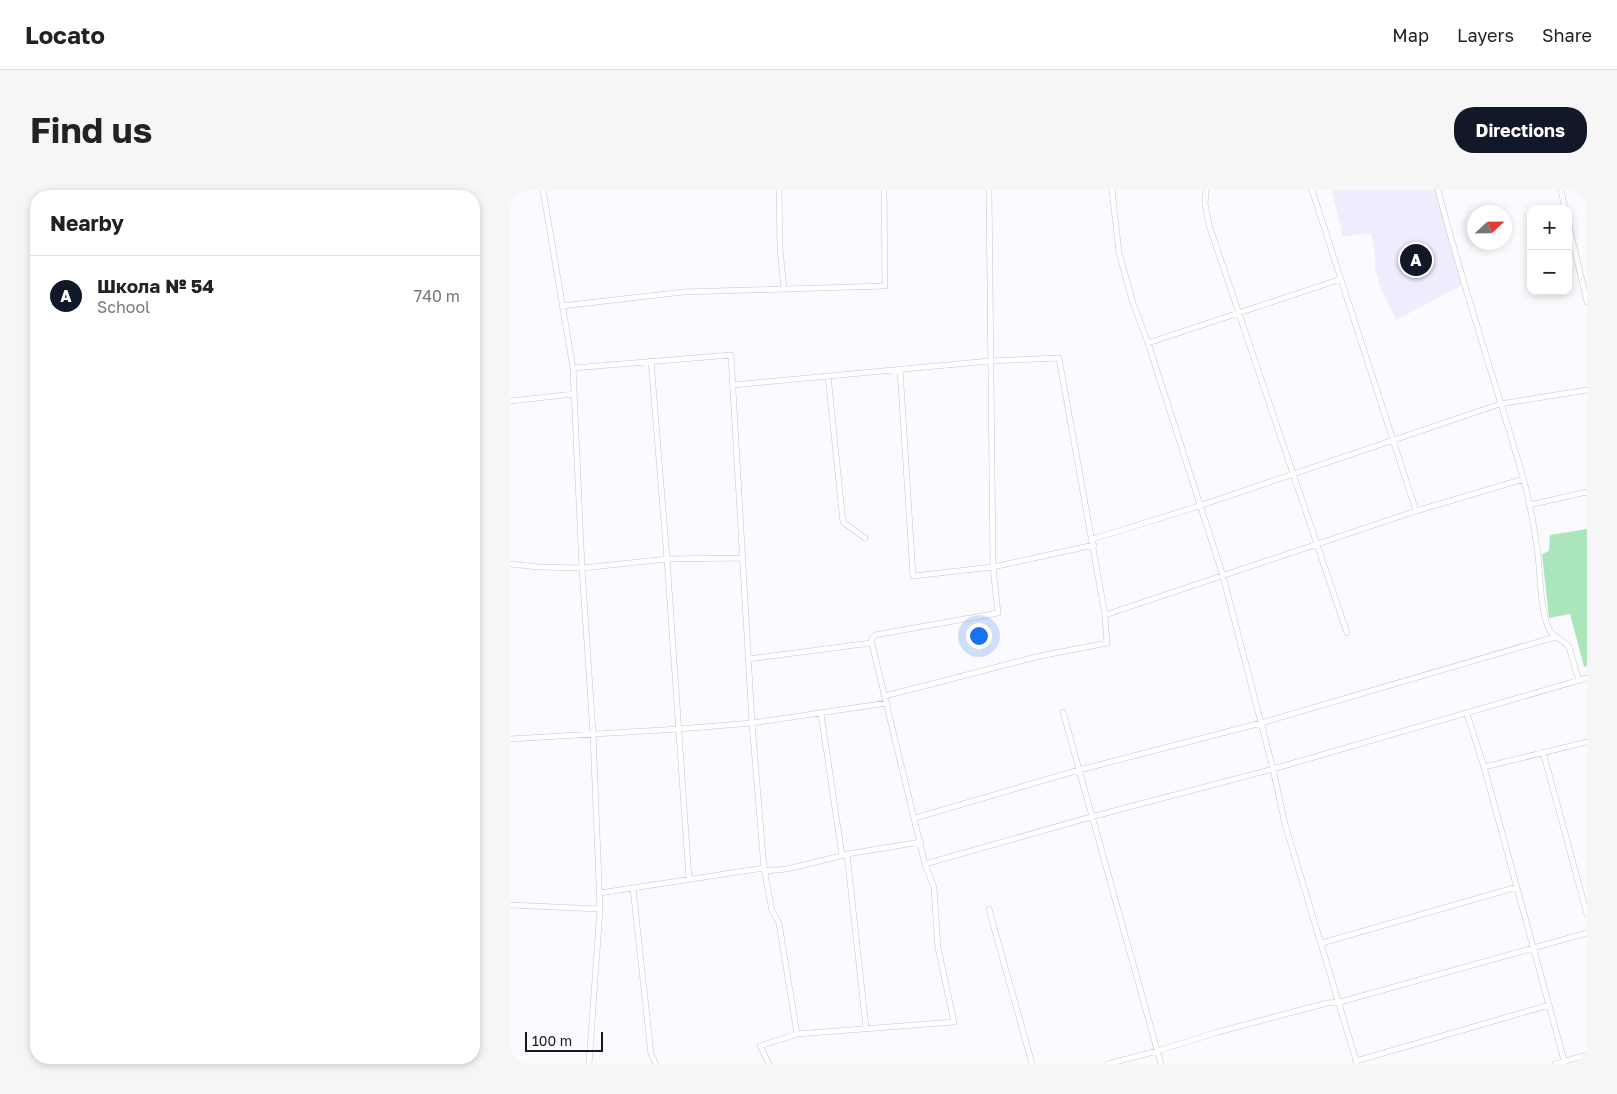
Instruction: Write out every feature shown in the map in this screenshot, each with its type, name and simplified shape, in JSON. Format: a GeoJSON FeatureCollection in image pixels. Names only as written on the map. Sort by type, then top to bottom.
{"type":"FeatureCollection","features":[{"type":"Feature","properties":{"kind":"street"},"geometry":{"type":"LineString","coordinates":[[543,190],[574,368],[582,568],[593,733],[600,893],[589,1064]]}},
{"type":"Feature","properties":{"kind":"street"},"geometry":{"type":"LineString","coordinates":[[779,190],[780,249],[784,289]]}},
{"type":"Feature","properties":{"kind":"street"},"geometry":{"type":"LineString","coordinates":[[562,306],[683,292],[885,286],[884,190]]}},
{"type":"Feature","properties":{"kind":"street"},"geometry":{"type":"LineString","coordinates":[[769,1064],[760,1046],[797,1034],[954,1022],[938,948],[934,888],[926,864],[871,640],[875,635],[998,613],[993,567],[989,190]]}},
{"type":"Feature","properties":{"kind":"street"},"geometry":{"type":"LineString","coordinates":[[1112,190],[1119,253],[1133,303],[1148,343],[1223,576],[1273,769],[1285,824],[1357,1062],[1549,1005]]}},
{"type":"Feature","properties":{"kind":"street"},"geometry":{"type":"LineString","coordinates":[[1206,190],[1205,204],[1209,225],[1347,632]]}},
{"type":"Feature","properties":{"kind":"street"},"geometry":{"type":"LineString","coordinates":[[1312,190],[1416,511]]}},
{"type":"Feature","properties":{"kind":"street"},"geometry":{"type":"LineString","coordinates":[[1438,190],[1453,249],[1524,479],[1537,548],[1548,627],[1555,637],[1570,647],[1579,681]]}},
{"type":"Feature","properties":{"kind":"street"},"geometry":{"type":"LineString","coordinates":[[1561,190],[1564,205]]}},
{"type":"Feature","properties":{"kind":"street"},"geometry":{"type":"LineString","coordinates":[[1572,238],[1587,302]]}},
{"type":"Feature","properties":{"kind":"street"},"geometry":{"type":"LineString","coordinates":[[1148,343],[1341,279]]}},
{"type":"Feature","properties":{"kind":"street"},"geometry":{"type":"LineString","coordinates":[[574,368],[731,355],[752,723],[765,869],[772,910],[780,923],[797,1034]]}},
{"type":"Feature","properties":{"kind":"street"},"geometry":{"type":"LineString","coordinates":[[733,385],[990,361],[1059,358],[1093,542],[1105,615],[1107,644],[1040,656],[885,696]]}},
{"type":"Feature","properties":{"kind":"street"},"geometry":{"type":"LineString","coordinates":[[650,361],[667,559],[689,880]]}},
{"type":"Feature","properties":{"kind":"street"},"geometry":{"type":"LineString","coordinates":[[900,369],[913,576],[993,567],[1093,542],[1500,404],[1587,390]]}},
{"type":"Feature","properties":{"kind":"street"},"geometry":{"type":"LineString","coordinates":[[828,376],[843,522],[865,538]]}},
{"type":"Feature","properties":{"kind":"street"},"geometry":{"type":"LineString","coordinates":[[510,401],[574,394]]}},
{"type":"Feature","properties":{"kind":"street"},"geometry":{"type":"LineString","coordinates":[[1105,615],[1416,511],[1524,479]]}},
{"type":"Feature","properties":{"kind":"street"},"geometry":{"type":"LineString","coordinates":[[1529,505],[1587,492]]}},
{"type":"Feature","properties":{"kind":"street"},"geometry":{"type":"LineString","coordinates":[[510,564],[582,568],[667,559],[743,558]]}},
{"type":"Feature","properties":{"kind":"street"},"geometry":{"type":"LineString","coordinates":[[915,818],[1079,770],[1261,723],[1555,637]]}},
{"type":"Feature","properties":{"kind":"street"},"geometry":{"type":"LineString","coordinates":[[748,658],[871,643]]}},
{"type":"Feature","properties":{"kind":"street"},"geometry":{"type":"LineString","coordinates":[[926,864],[1091,817],[1273,769],[1587,678]]}},
{"type":"Feature","properties":{"kind":"street"},"geometry":{"type":"LineString","coordinates":[[510,738],[752,723],[886,703]]}},
{"type":"Feature","properties":{"kind":"street"},"geometry":{"type":"LineString","coordinates":[[1063,712],[1160,1064]]}},
{"type":"Feature","properties":{"kind":"street"},"geometry":{"type":"LineString","coordinates":[[821,714],[844,855],[866,1028]]}},
{"type":"Feature","properties":{"kind":"street"},"geometry":{"type":"LineString","coordinates":[[1467,714],[1484,767],[1565,1063]]}},
{"type":"Feature","properties":{"kind":"street"},"geometry":{"type":"LineString","coordinates":[[1484,767],[1587,742]]}},
{"type":"Feature","properties":{"kind":"street"},"geometry":{"type":"LineString","coordinates":[[1543,752],[1587,914]]}},
{"type":"Feature","properties":{"kind":"street"},"geometry":{"type":"LineString","coordinates":[[600,893],[765,869],[788,869],[844,855],[921,842]]}},
{"type":"Feature","properties":{"kind":"street"},"geometry":{"type":"LineString","coordinates":[[1322,943],[1517,887]]}},
{"type":"Feature","properties":{"kind":"street"},"geometry":{"type":"LineString","coordinates":[[634,888],[651,1054],[656,1064]]}},
{"type":"Feature","properties":{"kind":"street"},"geometry":{"type":"LineString","coordinates":[[510,905],[600,909]]}},
{"type":"Feature","properties":{"kind":"street"},"geometry":{"type":"LineString","coordinates":[[990,910],[1032,1064]]}},
{"type":"Feature","properties":{"kind":"street"},"geometry":{"type":"LineString","coordinates":[[1108,1064],[1218,1032],[1327,1003],[1340,1002],[1587,933]]}},
{"type":"Feature","properties":{"kind":"street"},"geometry":{"type":"LineString","coordinates":[[1555,1064],[1565,1063],[1587,1055]]}},
{"type":"Feature","properties":{"kind":"shaded area"},"geometry":{"type":"Polygon","coordinates":[[[1438,190],[1464,284],[1396,320],[1380,287],[1375,267],[1375,253],[1371,233],[1343,237],[1332,191],[1438,190]]]}},
{"type":"Feature","properties":{"kind":"green space"},"geometry":{"type":"Polygon","coordinates":[[[1587,529],[1587,666],[1584,667],[1570,614],[1549,618],[1542,554],[1549,551],[1550,535],[1587,529]]]}},
{"type":"Feature","properties":{"kind":"place","name":"Школа № 54"},"geometry":{"type":"Point","coordinates":[1416,260]}}]}
